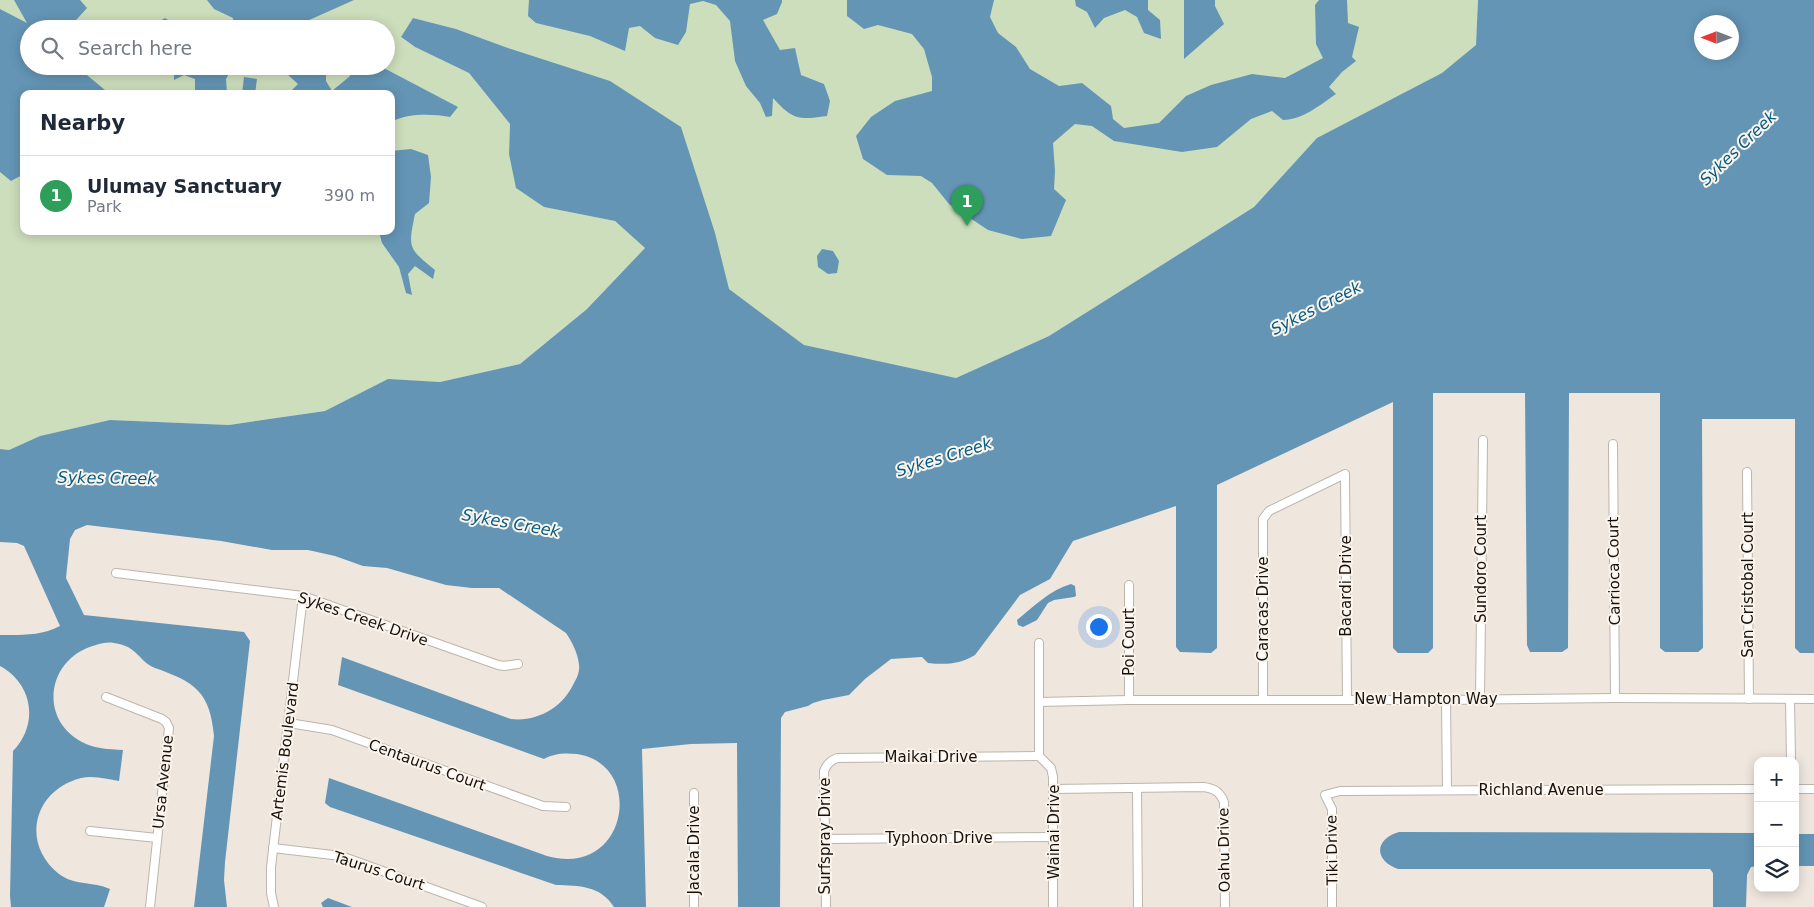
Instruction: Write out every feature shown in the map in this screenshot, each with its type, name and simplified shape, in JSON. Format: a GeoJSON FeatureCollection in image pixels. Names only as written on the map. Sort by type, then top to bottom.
{"type":"FeatureCollection","features":[{"type":"Feature","properties":{"kind":"street","name":"Sundoro Court"},"geometry":{"type":"LineString","coordinates":[[1480,699],[1482,440]]}},
{"type":"Feature","properties":{"kind":"street","name":"Carrioca Court"},"geometry":{"type":"LineString","coordinates":[[1613,444],[1615,698]]}},
{"type":"Feature","properties":{"kind":"street","name":"San Cristobal Court"},"geometry":{"type":"LineString","coordinates":[[1747,472],[1749,699]]}},
{"type":"Feature","properties":{"kind":"street","name":"Bacardi Drive"},"geometry":{"type":"LineString","coordinates":[[1263,519],[1269,511],[1345,474],[1347,699]]}},
{"type":"Feature","properties":{"kind":"street","name":"Caracas Drive"},"geometry":{"type":"LineString","coordinates":[[1263,519],[1263,699]]}},
{"type":"Feature","properties":{"kind":"street","name":"Sykes Creek Drive"},"geometry":{"type":"LineString","coordinates":[[116,574],[303,596],[498,665],[518,664]]}},
{"type":"Feature","properties":{"kind":"street","name":"Poi Court"},"geometry":{"type":"LineString","coordinates":[[1129,585],[1129,700]]}},
{"type":"Feature","properties":{"kind":"street","name":"Artemis Boulevard"},"geometry":{"type":"LineString","coordinates":[[274,907],[271,881],[274,848],[303,596]]}},
{"type":"Feature","properties":{"kind":"street"},"geometry":{"type":"LineString","coordinates":[[1038,756],[1039,643]]}},
{"type":"Feature","properties":{"kind":"street","name":"Ursa Avenue"},"geometry":{"type":"LineString","coordinates":[[106,697],[162,719],[169,728],[150,907]]}},
{"type":"Feature","properties":{"kind":"street","name":"New Hampton Way"},"geometry":{"type":"LineString","coordinates":[[1039,702],[1615,698],[1814,700]]}},
{"type":"Feature","properties":{"kind":"street"},"geometry":{"type":"LineString","coordinates":[[1790,699],[1791,757]]}},
{"type":"Feature","properties":{"kind":"street"},"geometry":{"type":"LineString","coordinates":[[1446,700],[1447,790]]}},
{"type":"Feature","properties":{"kind":"street","name":"Centaurus Court"},"geometry":{"type":"LineString","coordinates":[[289,723],[324,728],[542,806],[566,807]]}},
{"type":"Feature","properties":{"kind":"street","name":"Maikai Drive"},"geometry":{"type":"LineString","coordinates":[[827,765],[837,758],[1038,756]]}},
{"type":"Feature","properties":{"kind":"street","name":"Wainai Drive"},"geometry":{"type":"LineString","coordinates":[[1038,756],[1051,768],[1053,777],[1053,907]]}},
{"type":"Feature","properties":{"kind":"street","name":"Surfspray Drive"},"geometry":{"type":"LineString","coordinates":[[826,907],[824,771],[827,765]]}},
{"type":"Feature","properties":{"kind":"street","name":"Oahu Drive"},"geometry":{"type":"LineString","coordinates":[[1137,788],[1203,787],[1213,789],[1221,794],[1224,802],[1225,907]]}},
{"type":"Feature","properties":{"kind":"street"},"geometry":{"type":"LineString","coordinates":[[1054,790],[1137,788],[1138,907]]}},
{"type":"Feature","properties":{"kind":"street"},"geometry":{"type":"LineString","coordinates":[[1799,788],[1814,789]]}},
{"type":"Feature","properties":{"kind":"street","name":"Richland Avenue"},"geometry":{"type":"LineString","coordinates":[[1324,795],[1340,791],[1754,789]]}},
{"type":"Feature","properties":{"kind":"street","name":"Jacala Drive"},"geometry":{"type":"LineString","coordinates":[[694,793],[694,907]]}},
{"type":"Feature","properties":{"kind":"street","name":"Tiki Drive"},"geometry":{"type":"LineString","coordinates":[[1324,795],[1332,809],[1332,907]]}},
{"type":"Feature","properties":{"kind":"street"},"geometry":{"type":"LineString","coordinates":[[90,831],[157,838]]}},
{"type":"Feature","properties":{"kind":"street","name":"Typhoon Drive"},"geometry":{"type":"LineString","coordinates":[[825,839],[1054,838]]}},
{"type":"Feature","properties":{"kind":"street","name":"Taurus Court"},"geometry":{"type":"LineString","coordinates":[[274,848],[340,856],[482,907]]}},
{"type":"Feature","properties":{"kind":"green space"},"geometry":{"type":"Polygon","coordinates":[[[0,0],[1478,0],[1476,45],[1443,73],[1318,138],[1254,207],[1049,336],[956,378],[804,346],[728,289],[511,49],[456,29],[413,18],[401,38],[415,47],[469,73],[510,124],[509,154],[544,207],[615,221],[645,248],[587,309],[520,364],[440,382],[388,380],[325,411],[229,425],[110,420],[40,436],[9,450],[0,449],[0,0]]]}},
{"type":"Feature","properties":{"kind":"water"},"geometry":{"type":"Polygon","coordinates":[[[14,0],[80,0],[87,8],[76,20],[25,20],[14,0]]]}},
{"type":"Feature","properties":{"kind":"water"},"geometry":{"type":"Polygon","coordinates":[[[207,0],[354,0],[309,20],[233,20],[233,18],[214,9],[207,0]]]}},
{"type":"Feature","properties":{"kind":"water"},"geometry":{"type":"Polygon","coordinates":[[[529,0],[782,0],[777,14],[763,20],[780,50],[795,48],[801,75],[824,84],[830,101],[827,116],[797,117],[786,111],[773,98],[772,116],[766,117],[760,103],[746,86],[735,61],[730,21],[716,5],[703,1],[690,4],[686,32],[678,45],[655,38],[640,26],[629,28],[625,51],[590,36],[536,23],[528,16],[529,0]]]}},
{"type":"Feature","properties":{"kind":"water"},"geometry":{"type":"Polygon","coordinates":[[[847,0],[994,0],[990,17],[998,33],[1016,47],[1030,69],[1059,86],[1082,83],[1111,106],[1113,119],[1124,128],[1159,123],[1186,96],[1211,85],[1252,74],[1285,78],[1323,58],[1316,44],[1315,5],[1319,0],[1347,0],[1348,23],[1359,27],[1352,57],[1356,61],[1342,72],[1329,87],[1336,94],[1311,111],[1297,117],[1283,120],[1272,111],[1251,119],[1217,147],[1182,152],[1114,141],[1092,126],[1075,124],[1053,143],[1054,189],[1066,200],[1051,236],[1022,239],[988,230],[949,204],[932,183],[921,176],[887,175],[863,159],[856,136],[871,117],[895,101],[932,91],[932,77],[924,49],[912,34],[878,25],[864,29],[847,16],[847,0]]]}},
{"type":"Feature","properties":{"kind":"water"},"geometry":{"type":"Polygon","coordinates":[[[1075,0],[1148,0],[1148,10],[1160,20],[1161,39],[1144,33],[1137,17],[1125,10],[1104,18],[1095,28],[1087,12],[1076,6],[1075,0]]]}},
{"type":"Feature","properties":{"kind":"water"},"geometry":{"type":"Polygon","coordinates":[[[1184,0],[1215,0],[1215,6],[1224,24],[1184,59],[1184,0]]]}},
{"type":"Feature","properties":{"kind":"water","name":"Sykes Creek"},"geometry":{"type":"Polygon","coordinates":[[[1478,0],[1814,0],[1814,653],[1800,653],[1795,648],[1795,419],[1702,419],[1703,648],[1698,652],[1665,652],[1660,648],[1660,393],[1569,393],[1568,648],[1562,652],[1530,652],[1527,645],[1525,393],[1433,393],[1433,648],[1428,653],[1398,653],[1393,648],[1393,402],[1217,485],[1217,648],[1211,653],[1180,652],[1176,647],[1176,506],[1073,541],[1050,579],[1020,595],[975,655],[958,662],[941,664],[928,663],[922,657],[891,659],[865,679],[849,695],[823,700],[785,712],[781,718],[780,907],[738,907],[737,743],[691,744],[642,749],[646,907],[614,907],[602,894],[588,888],[556,885],[330,807],[325,803],[329,778],[547,856],[574,859],[596,851],[610,836],[618,817],[619,797],[613,777],[599,762],[577,754],[556,755],[544,759],[338,685],[342,657],[511,719],[531,718],[556,706],[569,692],[577,677],[579,667],[577,656],[566,633],[499,588],[472,588],[446,585],[387,568],[363,566],[335,556],[308,550],[272,550],[221,541],[87,525],[75,530],[70,539],[66,578],[84,615],[244,632],[250,641],[225,862],[224,880],[227,907],[194,907],[214,736],[209,709],[198,691],[181,678],[155,668],[128,647],[105,643],[80,652],[67,662],[59,675],[54,689],[54,704],[58,718],[68,731],[82,742],[107,749],[123,750],[119,781],[86,777],[65,784],[52,794],[43,805],[36,833],[39,848],[47,861],[59,874],[71,880],[110,889],[104,907],[11,907],[13,751],[27,729],[29,705],[20,683],[0,666],[0,635],[38,633],[60,626],[24,546],[17,543],[0,542],[0,449],[9,450],[40,436],[110,420],[229,425],[325,411],[388,379],[440,382],[520,364],[587,309],[645,248],[615,221],[544,207],[516,188],[509,154],[510,124],[469,73],[415,47],[401,37],[413,18],[456,29],[610,81],[681,127],[715,233],[729,289],[804,345],[956,378],[1049,336],[1254,207],[1317,138],[1442,73],[1476,45],[1478,0]]]}},
{"type":"Feature","properties":{"kind":"water"},"geometry":{"type":"Polygon","coordinates":[[[0,9],[21,20],[20,75],[87,75],[105,90],[20,90],[20,176],[11,181],[0,172],[0,9]]]}},
{"type":"Feature","properties":{"kind":"water"},"geometry":{"type":"Polygon","coordinates":[[[395,74],[458,107],[450,117],[420,115],[395,120],[395,90],[333,90],[350,75],[395,74]]]}},
{"type":"Feature","properties":{"kind":"water"},"geometry":{"type":"Polygon","coordinates":[[[174,75],[184,75],[174,80],[174,75]]]}},
{"type":"Feature","properties":{"kind":"water"},"geometry":{"type":"Polygon","coordinates":[[[184,75],[228,75],[226,79],[227,90],[195,90],[195,79],[184,75]]]}},
{"type":"Feature","properties":{"kind":"water"},"geometry":{"type":"Polygon","coordinates":[[[288,75],[326,75],[326,81],[331,90],[292,90],[298,84],[288,75]]]}},
{"type":"Feature","properties":{"kind":"water"},"geometry":{"type":"Polygon","coordinates":[[[244,77],[257,79],[256,90],[242,90],[244,77]]]}},
{"type":"Feature","properties":{"kind":"water"},"geometry":{"type":"Polygon","coordinates":[[[411,149],[428,155],[431,177],[429,203],[415,214],[411,241],[415,252],[435,270],[433,279],[415,266],[408,274],[412,295],[406,293],[399,267],[382,243],[380,235],[395,235],[395,151],[411,149]]]}},
{"type":"Feature","properties":{"kind":"water"},"geometry":{"type":"Polygon","coordinates":[[[822,249],[833,251],[839,261],[837,273],[828,274],[818,267],[817,256],[822,249]]]}},
{"type":"Feature","properties":{"kind":"water"},"geometry":{"type":"Polygon","coordinates":[[[1071,584],[1075,586],[1076,596],[1048,603],[1037,620],[1023,627],[1018,625],[1017,620],[1042,599],[1056,590],[1071,584]]]}},
{"type":"Feature","properties":{"kind":"water"},"geometry":{"type":"Polygon","coordinates":[[[1399,832],[1754,833],[1754,867],[1751,867],[1747,875],[1746,907],[1713,907],[1713,873],[1710,869],[1398,869],[1390,865],[1381,856],[1381,845],[1391,835],[1399,832]]]}},
{"type":"Feature","properties":{"kind":"water"},"geometry":{"type":"Polygon","coordinates":[[[1799,834],[1814,834],[1814,866],[1799,866],[1799,834]]]}},
{"type":"Feature","properties":{"kind":"water"},"geometry":{"type":"Polygon","coordinates":[[[328,898],[352,907],[323,907],[321,903],[328,898]]]}},
{"type":"Feature","properties":{"kind":"place","name":"Ulumay Sanctuary"},"geometry":{"type":"Point","coordinates":[967,226]}}]}
